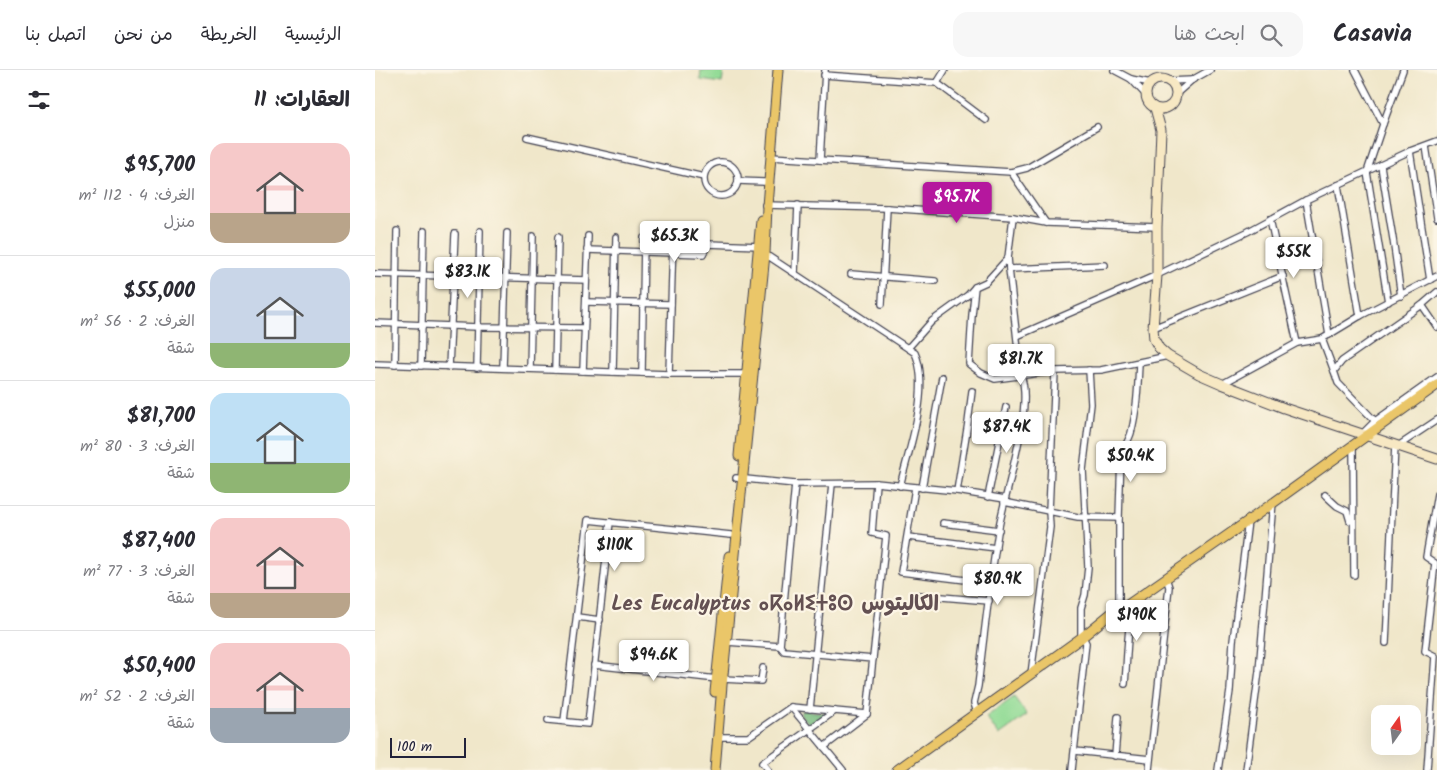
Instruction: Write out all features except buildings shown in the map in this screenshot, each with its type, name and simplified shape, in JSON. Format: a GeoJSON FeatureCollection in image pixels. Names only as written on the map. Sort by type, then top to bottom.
{"type":"FeatureCollection","features":[{"type":"Feature","properties":{"kind":"main road"},"geometry":{"type":"LineString","coordinates":[[715,770],[731,535],[765,254],[764,182],[772,70]]}},
{"type":"Feature","properties":{"kind":"main road"},"geometry":{"type":"LineString","coordinates":[[709,770],[720,679],[727,642],[747,374],[759,246],[771,157],[778,70]]}},
{"type":"Feature","properties":{"kind":"main road"},"geometry":{"type":"LineString","coordinates":[[897,770],[1123,607],[1248,521],[1366,434],[1437,386]]}},
{"type":"Feature","properties":{"kind":"street"},"geometry":{"type":"LineString","coordinates":[[937,83],[945,70]]}},
{"type":"Feature","properties":{"kind":"street"},"geometry":{"type":"LineString","coordinates":[[1113,70],[1131,79],[1151,83]]}},
{"type":"Feature","properties":{"kind":"street"},"geometry":{"type":"LineString","coordinates":[[1176,94],[1192,80],[1210,70]]}},
{"type":"Feature","properties":{"kind":"street"},"geometry":{"type":"LineString","coordinates":[[1355,70],[1383,124]]}},
{"type":"Feature","properties":{"kind":"street"},"geometry":{"type":"LineString","coordinates":[[1388,302],[1367,172],[1403,70]]}},
{"type":"Feature","properties":{"kind":"street"},"geometry":{"type":"LineString","coordinates":[[820,160],[825,72],[937,83],[986,120]]}},
{"type":"Feature","properties":{"kind":"street"},"geometry":{"type":"LineString","coordinates":[[1131,79],[1155,108],[1169,108]]}},
{"type":"Feature","properties":{"kind":"street"},"geometry":{"type":"LineString","coordinates":[[1146,95],[1151,83],[1158,80],[1192,80]]}},
{"type":"Feature","properties":{"kind":"street"},"geometry":{"type":"LineString","coordinates":[[1161,130],[1176,94],[1174,87],[1169,81]]}},
{"type":"Feature","properties":{"kind":"street"},"geometry":{"type":"LineString","coordinates":[[1155,108],[1161,130],[1157,275],[1153,328],[1154,339],[1159,348],[1168,356],[1221,384],[1284,408],[1437,459]]}},
{"type":"Feature","properties":{"kind":"street"},"geometry":{"type":"LineString","coordinates":[[771,157],[1011,172],[1027,168],[1097,127]]}},
{"type":"Feature","properties":{"kind":"street"},"geometry":{"type":"LineString","coordinates":[[527,137],[704,177]]}},
{"type":"Feature","properties":{"kind":"street"},"geometry":{"type":"LineString","coordinates":[[1017,336],[1157,275],[1306,200],[1437,141]]}},
{"type":"Feature","properties":{"kind":"street"},"geometry":{"type":"LineString","coordinates":[[1426,146],[1437,218]]}},
{"type":"Feature","properties":{"kind":"street"},"geometry":{"type":"LineString","coordinates":[[1410,152],[1430,280]]}},
{"type":"Feature","properties":{"kind":"street"},"geometry":{"type":"LineString","coordinates":[[724,163],[731,165],[735,170],[738,181],[732,192],[722,196],[710,193],[706,188],[704,177],[708,168],[713,164],[724,163]]}},
{"type":"Feature","properties":{"kind":"street"},"geometry":{"type":"LineString","coordinates":[[1381,166],[1401,296]]}},
{"type":"Feature","properties":{"kind":"street"},"geometry":{"type":"LineString","coordinates":[[1011,172],[1046,223]]}},
{"type":"Feature","properties":{"kind":"street"},"geometry":{"type":"LineString","coordinates":[[738,181],[764,182]]}},
{"type":"Feature","properties":{"kind":"street"},"geometry":{"type":"LineString","coordinates":[[1338,185],[1360,316]]}},
{"type":"Feature","properties":{"kind":"street"},"geometry":{"type":"LineString","coordinates":[[1306,200],[1329,335]]}},
{"type":"Feature","properties":{"kind":"street"},"geometry":{"type":"LineString","coordinates":[[765,205],[887,208],[1013,217],[1046,223],[1157,227]]}},
{"type":"Feature","properties":{"kind":"street"},"geometry":{"type":"LineString","coordinates":[[795,273],[798,205]]}},
{"type":"Feature","properties":{"kind":"street"},"geometry":{"type":"LineString","coordinates":[[882,304],[887,208]]}},
{"type":"Feature","properties":{"kind":"street"},"geometry":{"type":"LineString","coordinates":[[977,712],[974,702],[978,686],[990,584],[1004,501],[1023,418],[1025,384],[1021,376],[1008,258],[1013,217]]}},
{"type":"Feature","properties":{"kind":"street"},"geometry":{"type":"LineString","coordinates":[[1270,219],[1297,343]]}},
{"type":"Feature","properties":{"kind":"street"},"geometry":{"type":"LineString","coordinates":[[395,365],[397,231]]}},
{"type":"Feature","properties":{"kind":"street"},"geometry":{"type":"LineString","coordinates":[[421,366],[425,231]]}},
{"type":"Feature","properties":{"kind":"street"},"geometry":{"type":"LineString","coordinates":[[477,368],[480,231]]}},
{"type":"Feature","properties":{"kind":"street"},"geometry":{"type":"LineString","coordinates":[[449,367],[455,234]]}},
{"type":"Feature","properties":{"kind":"street"},"geometry":{"type":"LineString","coordinates":[[503,368],[507,234]]}},
{"type":"Feature","properties":{"kind":"street"},"geometry":{"type":"LineString","coordinates":[[530,369],[533,236]]}},
{"type":"Feature","properties":{"kind":"street"},"geometry":{"type":"LineString","coordinates":[[555,370],[558,236]]}},
{"type":"Feature","properties":{"kind":"street"},"geometry":{"type":"LineString","coordinates":[[583,371],[588,236]]}},
{"type":"Feature","properties":{"kind":"street"},"geometry":{"type":"LineString","coordinates":[[613,372],[616,237]]}},
{"type":"Feature","properties":{"kind":"street"},"geometry":{"type":"LineString","coordinates":[[642,373],[644,238]]}},
{"type":"Feature","properties":{"kind":"street"},"geometry":{"type":"LineString","coordinates":[[669,374],[673,240]]}},
{"type":"Feature","properties":{"kind":"street"},"geometry":{"type":"LineString","coordinates":[[587,250],[703,254],[708,244],[759,246]]}},
{"type":"Feature","properties":{"kind":"street"},"geometry":{"type":"LineString","coordinates":[[765,254],[915,353],[919,363],[920,405],[900,486]]}},
{"type":"Feature","properties":{"kind":"street"},"geometry":{"type":"LineString","coordinates":[[908,348],[932,321],[969,295],[975,287],[986,282],[1008,258]]}},
{"type":"Feature","properties":{"kind":"street"},"geometry":{"type":"LineString","coordinates":[[1009,269],[1105,265]]}},
{"type":"Feature","properties":{"kind":"street"},"geometry":{"type":"LineString","coordinates":[[375,274],[586,280]]}},
{"type":"Feature","properties":{"kind":"street"},"geometry":{"type":"LineString","coordinates":[[851,274],[935,281]]}},
{"type":"Feature","properties":{"kind":"street"},"geometry":{"type":"LineString","coordinates":[[1153,328],[1283,276]]}},
{"type":"Feature","properties":{"kind":"street"},"geometry":{"type":"LineString","coordinates":[[1221,384],[1297,343],[1322,339],[1360,316],[1437,276]]}},
{"type":"Feature","properties":{"kind":"street"},"geometry":{"type":"LineString","coordinates":[[975,287],[971,316],[969,364],[981,373],[995,379],[1055,371],[1101,370],[1168,356]]}},
{"type":"Feature","properties":{"kind":"street"},"geometry":{"type":"LineString","coordinates":[[1334,371],[1342,361],[1422,305],[1437,292]]}},
{"type":"Feature","properties":{"kind":"street"},"geometry":{"type":"LineString","coordinates":[[586,302],[671,304]]}},
{"type":"Feature","properties":{"kind":"street"},"geometry":{"type":"LineString","coordinates":[[1422,305],[1437,327]]}},
{"type":"Feature","properties":{"kind":"street"},"geometry":{"type":"LineString","coordinates":[[375,323],[504,328],[585,328]]}},
{"type":"Feature","properties":{"kind":"street"},"geometry":{"type":"LineString","coordinates":[[1322,339],[1338,383],[1375,421]]}},
{"type":"Feature","properties":{"kind":"street"},"geometry":{"type":"LineString","coordinates":[[1125,684],[1127,639],[1131,614],[1123,607],[1119,518],[1121,455],[1131,435],[1138,394],[1139,363]]}},
{"type":"Feature","properties":{"kind":"street"},"geometry":{"type":"LineString","coordinates":[[375,364],[669,374],[747,374]]}},
{"type":"Feature","properties":{"kind":"street"},"geometry":{"type":"LineString","coordinates":[[1072,770],[1086,643],[1082,638],[1081,608],[1085,595],[1088,568],[1083,470],[1091,404],[1089,370]]}},
{"type":"Feature","properties":{"kind":"street"},"geometry":{"type":"LineString","coordinates":[[1031,674],[1048,548],[1055,371]]}},
{"type":"Feature","properties":{"kind":"street"},"geometry":{"type":"LineString","coordinates":[[1366,434],[1375,421],[1437,377]]}},
{"type":"Feature","properties":{"kind":"street"},"geometry":{"type":"LineString","coordinates":[[922,488],[942,378]]}},
{"type":"Feature","properties":{"kind":"street"},"geometry":{"type":"LineString","coordinates":[[957,491],[972,391]]}},
{"type":"Feature","properties":{"kind":"street"},"geometry":{"type":"LineString","coordinates":[[989,497],[1006,408]]}},
{"type":"Feature","properties":{"kind":"street"},"geometry":{"type":"LineString","coordinates":[[1397,446],[1437,420]]}},
{"type":"Feature","properties":{"kind":"street"},"geometry":{"type":"LineString","coordinates":[[1353,445],[1354,575]]}},
{"type":"Feature","properties":{"kind":"street"},"geometry":{"type":"LineString","coordinates":[[1386,643],[1397,446]]}},
{"type":"Feature","properties":{"kind":"street"},"geometry":{"type":"LineString","coordinates":[[739,479],[795,484],[876,483],[957,491],[1049,511],[1086,517],[1119,518]]}},
{"type":"Feature","properties":{"kind":"street"},"geometry":{"type":"LineString","coordinates":[[824,747],[867,714],[886,536],[872,533],[876,483]]}},
{"type":"Feature","properties":{"kind":"street"},"geometry":{"type":"LineString","coordinates":[[795,484],[780,646],[784,651],[873,659]]}},
{"type":"Feature","properties":{"kind":"street"},"geometry":{"type":"LineString","coordinates":[[811,709],[831,484]]}},
{"type":"Feature","properties":{"kind":"street"},"geometry":{"type":"LineString","coordinates":[[915,488],[901,572],[990,584]]}},
{"type":"Feature","properties":{"kind":"street"},"geometry":{"type":"LineString","coordinates":[[1427,770],[1435,656],[1425,651],[1435,563],[1426,557],[1437,494]]}},
{"type":"Feature","properties":{"kind":"street"},"geometry":{"type":"LineString","coordinates":[[1325,495],[1330,502],[1349,513],[1350,530],[1353,532]]}},
{"type":"Feature","properties":{"kind":"street"},"geometry":{"type":"LineString","coordinates":[[1246,770],[1259,672],[1273,502]]}},
{"type":"Feature","properties":{"kind":"street"},"geometry":{"type":"LineString","coordinates":[[564,721],[588,520],[731,535]]}},
{"type":"Feature","properties":{"kind":"street"},"geometry":{"type":"LineString","coordinates":[[1218,770],[1230,691],[1233,641],[1248,521]]}},
{"type":"Feature","properties":{"kind":"street"},"geometry":{"type":"LineString","coordinates":[[548,720],[588,724],[610,522]]}},
{"type":"Feature","properties":{"kind":"street"},"geometry":{"type":"LineString","coordinates":[[943,523],[999,530]]}},
{"type":"Feature","properties":{"kind":"street"},"geometry":{"type":"LineString","coordinates":[[908,537],[996,548]]}},
{"type":"Feature","properties":{"kind":"street"},"geometry":{"type":"LineString","coordinates":[[1149,770],[1169,586],[1166,578]]}},
{"type":"Feature","properties":{"kind":"street"},"geometry":{"type":"LineString","coordinates":[[918,595],[989,601]]}},
{"type":"Feature","properties":{"kind":"street"},"geometry":{"type":"LineString","coordinates":[[577,617],[600,620]]}},
{"type":"Feature","properties":{"kind":"street"},"geometry":{"type":"LineString","coordinates":[[727,642],[780,646]]}},
{"type":"Feature","properties":{"kind":"street"},"geometry":{"type":"LineString","coordinates":[[594,665],[720,679],[761,681],[763,668]]}},
{"type":"Feature","properties":{"kind":"street"},"geometry":{"type":"LineString","coordinates":[[718,738],[748,737],[791,707],[867,714]]}},
{"type":"Feature","properties":{"kind":"street"},"geometry":{"type":"LineString","coordinates":[[791,707],[843,770]]}},
{"type":"Feature","properties":{"kind":"street"},"geometry":{"type":"LineString","coordinates":[[768,770],[762,763],[835,711]]}},
{"type":"Feature","properties":{"kind":"street"},"geometry":{"type":"LineString","coordinates":[[1115,756],[1118,717]]}},
{"type":"Feature","properties":{"kind":"street"},"geometry":{"type":"LineString","coordinates":[[1075,751],[1150,759]]}},
{"type":"Feature","properties":{"kind":"green space"},"geometry":{"type":"Polygon","coordinates":[[[701,70],[724,70],[722,83],[700,80],[701,70]]]}},
{"type":"Feature","properties":{"kind":"green space"},"geometry":{"type":"Polygon","coordinates":[[[1014,697],[1027,715],[999,735],[986,717],[1014,697]]]}},
{"type":"Feature","properties":{"kind":"green space"},"geometry":{"type":"Polygon","coordinates":[[[802,710],[827,713],[810,725],[800,714],[802,710]]]}},
{"type":"Feature","properties":{"kind":"district","name":"Les Eucalyptus ⴰⴽⴰⵍⵉⵜⵓⵙ الكاليتوس"},"geometry":{"type":"Point","coordinates":[775,604]}}]}
